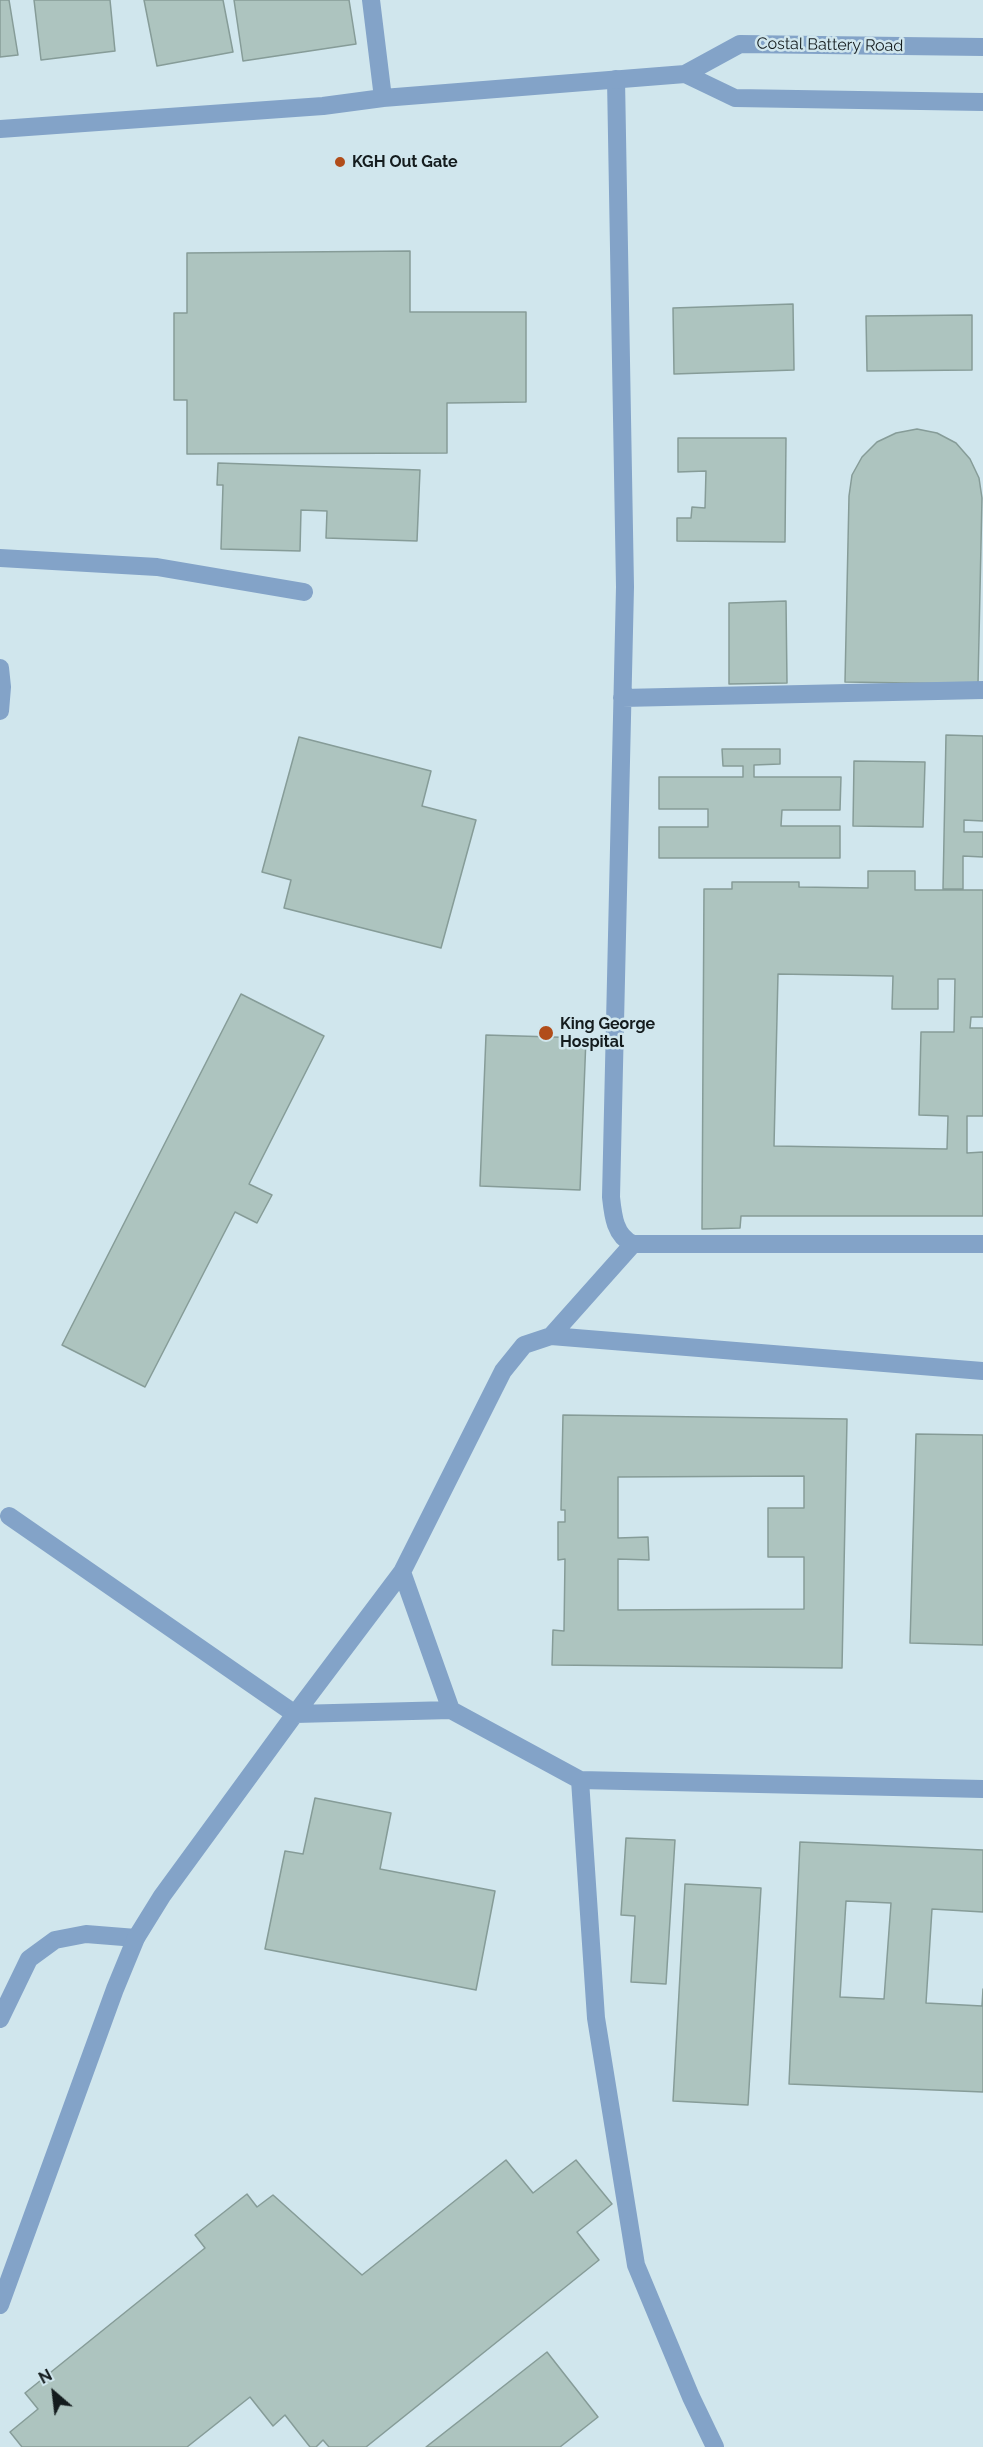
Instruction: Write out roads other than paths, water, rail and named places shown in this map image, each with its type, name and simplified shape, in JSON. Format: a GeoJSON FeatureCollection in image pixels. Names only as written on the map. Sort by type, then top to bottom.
{"type":"FeatureCollection","features":[{"type":"Feature","properties":{"kind":"street"},"geometry":{"type":"LineString","coordinates":[[371,0],[383,98]]}},
{"type":"Feature","properties":{"kind":"street","name":"Costal Battery Road"},"geometry":{"type":"LineString","coordinates":[[0,129],[323,106],[383,98],[685,74],[740,44],[983,47]]}},
{"type":"Feature","properties":{"kind":"street","name":"Costal Battery Road"},"geometry":{"type":"LineString","coordinates":[[685,74],[735,98],[983,102]]}},
{"type":"Feature","properties":{"kind":"street"},"geometry":{"type":"LineString","coordinates":[[616,79],[625,587],[611,1197],[618,1231],[622,1238],[633,1244],[983,1244]]}},
{"type":"Feature","properties":{"kind":"street"},"geometry":{"type":"LineString","coordinates":[[0,558],[157,567],[304,592]]}},
{"type":"Feature","properties":{"kind":"street"},"geometry":{"type":"LineString","coordinates":[[0,668],[2,687],[0,711]]}},
{"type":"Feature","properties":{"kind":"street"},"geometry":{"type":"LineString","coordinates":[[622,698],[983,690]]}},
{"type":"Feature","properties":{"kind":"street"},"geometry":{"type":"LineString","coordinates":[[551,1336],[633,1244]]}},
{"type":"Feature","properties":{"kind":"street"},"geometry":{"type":"LineString","coordinates":[[0,2305],[111,2000],[136,1938],[162,1896],[402,1572],[503,1371],[524,1345],[551,1336],[983,1371]]}},
{"type":"Feature","properties":{"kind":"street"},"geometry":{"type":"LineString","coordinates":[[9,1516],[295,1714],[451,1710],[580,1780],[983,1789]]}},
{"type":"Feature","properties":{"kind":"street"},"geometry":{"type":"LineString","coordinates":[[402,1572],[451,1710]]}},
{"type":"Feature","properties":{"kind":"street"},"geometry":{"type":"LineString","coordinates":[[580,1780],[596,2018],[636,2265],[691,2397],[715,2447]]}},
{"type":"Feature","properties":{"kind":"street"},"geometry":{"type":"LineString","coordinates":[[0,2019],[29,1959],[55,1940],[86,1934],[136,1938]]}},
{"type":"Feature","properties":{"kind":"place","name":"KGH Out Gate"},"geometry":{"type":"Point","coordinates":[340,162]}},
{"type":"Feature","properties":{"kind":"place","name":"King George Hospital"},"geometry":{"type":"Point","coordinates":[546,1033]}}]}
